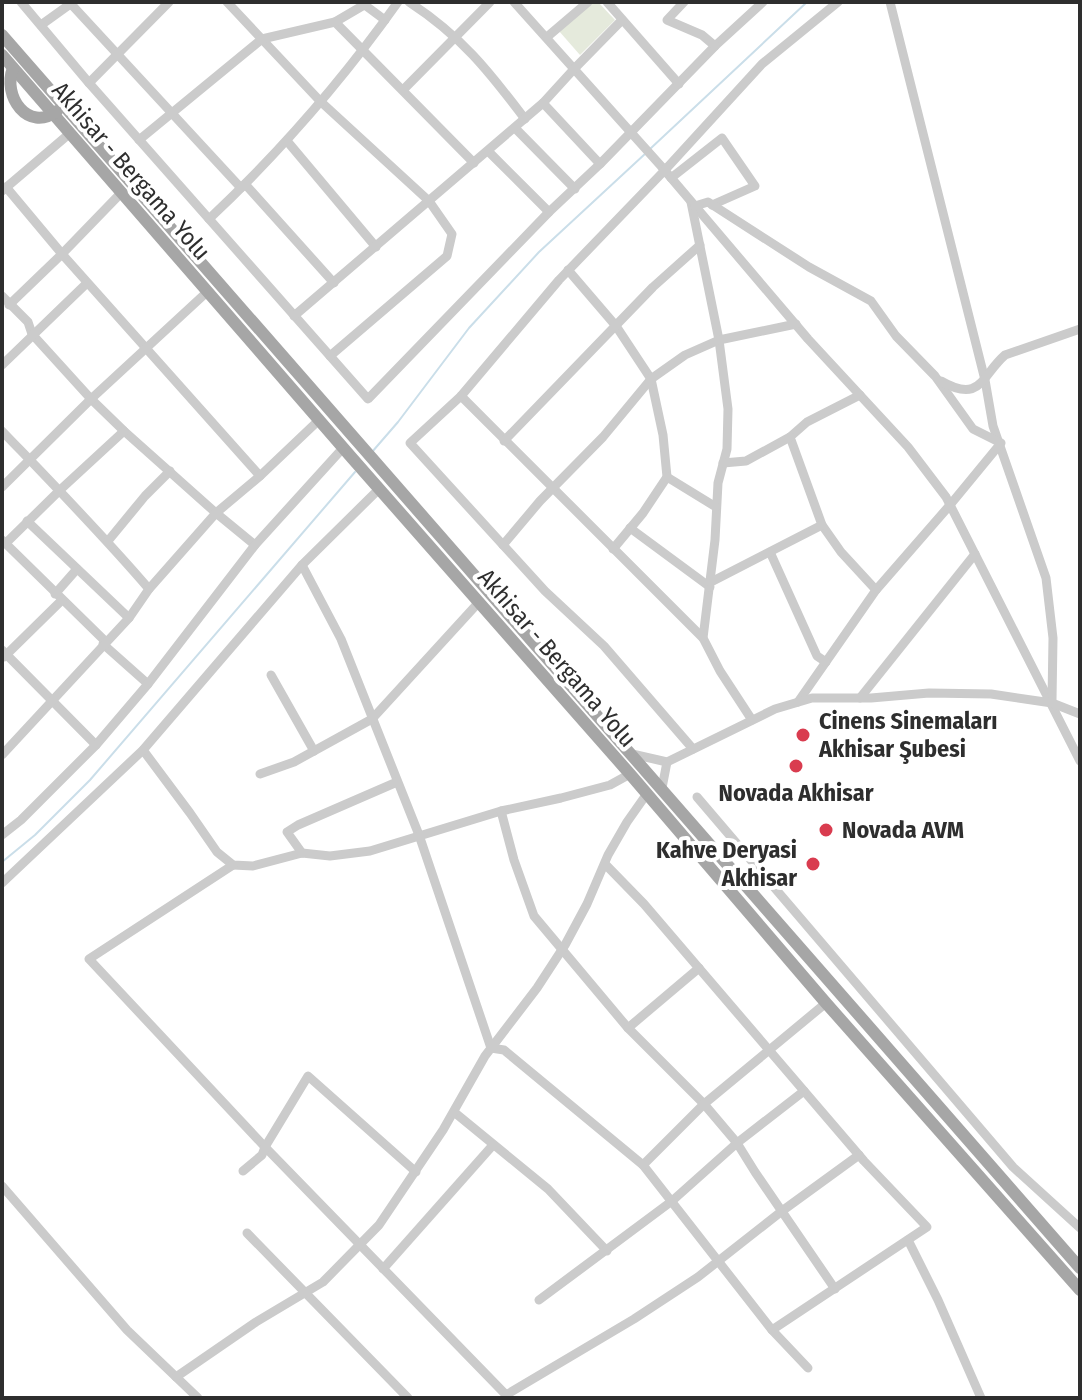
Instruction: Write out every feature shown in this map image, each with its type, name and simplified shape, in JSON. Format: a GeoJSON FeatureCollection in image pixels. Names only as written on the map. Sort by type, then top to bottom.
{"type":"FeatureCollection","features":[{"type":"Feature","properties":{"kind":"main road","name":"Akhisar - Bergama Yolu"},"geometry":{"type":"LineString","coordinates":[[2,35],[1080,1268]]}},
{"type":"Feature","properties":{"kind":"main road","name":"Akhisar - Bergama Yolu"},"geometry":{"type":"LineString","coordinates":[[2,55],[826,1003],[1080,1290]]}},
{"type":"Feature","properties":{"kind":"main road"},"geometry":{"type":"LineString","coordinates":[[13,68],[10,84],[22,111],[34,117],[48,117],[64,106]]}},
{"type":"Feature","properties":{"kind":"street"},"geometry":{"type":"LineString","coordinates":[[21,2],[368,399],[549,212],[763,2]]}},
{"type":"Feature","properties":{"kind":"street"},"geometry":{"type":"LineString","coordinates":[[89,83],[169,2]]}},
{"type":"Feature","properties":{"kind":"street"},"geometry":{"type":"LineString","coordinates":[[227,2],[320,101],[429,201],[452,234],[447,256],[330,356]]}},
{"type":"Feature","properties":{"kind":"street"},"geometry":{"type":"LineString","coordinates":[[209,219],[287,141],[363,50],[398,2]]}},
{"type":"Feature","properties":{"kind":"street"},"geometry":{"type":"LineString","coordinates":[[409,2],[455,36],[489,72],[525,119]]}},
{"type":"Feature","properties":{"kind":"street"},"geometry":{"type":"LineString","coordinates":[[403,90],[490,2]]}},
{"type":"Feature","properties":{"kind":"street"},"geometry":{"type":"LineString","coordinates":[[514,2],[908,447],[950,505],[1080,761]]}},
{"type":"Feature","properties":{"kind":"street"},"geometry":{"type":"LineString","coordinates":[[547,37],[588,2]]}},
{"type":"Feature","properties":{"kind":"street"},"geometry":{"type":"LineString","coordinates":[[607,2],[679,84]]}},
{"type":"Feature","properties":{"kind":"street"},"geometry":{"type":"LineString","coordinates":[[684,2],[667,20],[702,35],[715,46]]}},
{"type":"Feature","properties":{"kind":"street"},"geometry":{"type":"LineString","coordinates":[[693,749],[604,646],[545,591],[410,443],[461,396],[568,270],[666,171],[762,64],[838,2]]}},
{"type":"Feature","properties":{"kind":"street"},"geometry":{"type":"LineString","coordinates":[[890,2],[985,380],[993,426],[1046,578],[1053,638],[1052,703]]}},
{"type":"Feature","properties":{"kind":"street"},"geometry":{"type":"LineString","coordinates":[[41,25],[72,3],[334,283]]}},
{"type":"Feature","properties":{"kind":"street"},"geometry":{"type":"LineString","coordinates":[[139,140],[262,39],[335,22],[362,4],[385,20]]}},
{"type":"Feature","properties":{"kind":"street"},"geometry":{"type":"LineString","coordinates":[[294,316],[543,103],[622,20]]}},
{"type":"Feature","properties":{"kind":"street"},"geometry":{"type":"LineString","coordinates":[[335,22],[474,163]]}},
{"type":"Feature","properties":{"kind":"street"},"geometry":{"type":"LineString","coordinates":[[543,103],[600,164]]}},
{"type":"Feature","properties":{"kind":"street"},"geometry":{"type":"LineString","coordinates":[[515,128],[575,189]]}},
{"type":"Feature","properties":{"kind":"street"},"geometry":{"type":"LineString","coordinates":[[69,134],[4,189],[260,476]]}},
{"type":"Feature","properties":{"kind":"street"},"geometry":{"type":"LineString","coordinates":[[666,171],[722,138],[755,186],[712,205]]}},
{"type":"Feature","properties":{"kind":"street"},"geometry":{"type":"LineString","coordinates":[[287,141],[376,247]]}},
{"type":"Feature","properties":{"kind":"street"},"geometry":{"type":"LineString","coordinates":[[488,151],[549,212]]}},
{"type":"Feature","properties":{"kind":"street"},"geometry":{"type":"LineString","coordinates":[[9,305],[121,193]]}},
{"type":"Feature","properties":{"kind":"street"},"geometry":{"type":"LineString","coordinates":[[693,204],[708,202],[809,267],[871,301],[896,336],[937,379],[973,429],[1001,443]]}},
{"type":"Feature","properties":{"kind":"street"},"geometry":{"type":"LineString","coordinates":[[693,204],[719,340],[728,409],[727,449],[718,483],[703,638]]}},
{"type":"Feature","properties":{"kind":"street"},"geometry":{"type":"LineString","coordinates":[[504,441],[653,287],[700,245]]}},
{"type":"Feature","properties":{"kind":"street"},"geometry":{"type":"LineString","coordinates":[[568,270],[616,326],[651,379],[663,435],[667,477],[613,549]]}},
{"type":"Feature","properties":{"kind":"street"},"geometry":{"type":"LineString","coordinates":[[2,365],[87,283]]}},
{"type":"Feature","properties":{"kind":"street"},"geometry":{"type":"LineString","coordinates":[[2,487],[91,399],[207,292]]}},
{"type":"Feature","properties":{"kind":"street"},"geometry":{"type":"LineString","coordinates":[[2,296],[28,322],[32,334],[91,399],[255,545]]}},
{"type":"Feature","properties":{"kind":"street"},"geometry":{"type":"LineString","coordinates":[[503,545],[603,437],[651,379],[685,355],[719,340],[796,324]]}},
{"type":"Feature","properties":{"kind":"street"},"geometry":{"type":"LineString","coordinates":[[937,379],[953,388],[967,390],[985,380],[1005,355],[1080,329]]}},
{"type":"Feature","properties":{"kind":"street"},"geometry":{"type":"LineString","coordinates":[[723,463],[746,461],[790,437],[807,422],[860,395]]}},
{"type":"Feature","properties":{"kind":"street"},"geometry":{"type":"LineString","coordinates":[[461,396],[703,638],[752,720]]}},
{"type":"Feature","properties":{"kind":"street"},"geometry":{"type":"LineString","coordinates":[[2,755],[129,618],[149,589],[216,513],[319,420]]}},
{"type":"Feature","properties":{"kind":"street"},"geometry":{"type":"LineString","coordinates":[[2,431],[108,541],[149,589]]}},
{"type":"Feature","properties":{"kind":"street"},"geometry":{"type":"LineString","coordinates":[[124,431],[4,542],[148,684]]}},
{"type":"Feature","properties":{"kind":"street"},"geometry":{"type":"LineString","coordinates":[[790,437],[822,525],[841,552],[876,590]]}},
{"type":"Feature","properties":{"kind":"street"},"geometry":{"type":"LineString","coordinates":[[798,702],[876,590],[1001,443]]}},
{"type":"Feature","properties":{"kind":"street"},"geometry":{"type":"LineString","coordinates":[[2,835],[96,745],[148,684],[255,545],[348,453]]}},
{"type":"Feature","properties":{"kind":"street"},"geometry":{"type":"LineString","coordinates":[[108,541],[170,471]]}},
{"type":"Feature","properties":{"kind":"street"},"geometry":{"type":"LineString","coordinates":[[667,477],[716,507]]}},
{"type":"Feature","properties":{"kind":"street"},"geometry":{"type":"LineString","coordinates":[[2,883],[143,750],[375,484]]}},
{"type":"Feature","properties":{"kind":"street"},"geometry":{"type":"LineString","coordinates":[[27,521],[129,618]]}},
{"type":"Feature","properties":{"kind":"street"},"geometry":{"type":"LineString","coordinates":[[710,584],[822,525]]}},
{"type":"Feature","properties":{"kind":"street"},"geometry":{"type":"LineString","coordinates":[[630,528],[710,584]]}},
{"type":"Feature","properties":{"kind":"street"},"geometry":{"type":"LineString","coordinates":[[770,552],[817,656],[826,662]]}},
{"type":"Feature","properties":{"kind":"street"},"geometry":{"type":"LineString","coordinates":[[860,698],[975,554]]}},
{"type":"Feature","properties":{"kind":"street"},"geometry":{"type":"LineString","coordinates":[[302,565],[341,639],[419,835],[491,1048]]}},
{"type":"Feature","properties":{"kind":"street"},"geometry":{"type":"LineString","coordinates":[[77,569],[58,597],[3,654],[96,745]]}},
{"type":"Feature","properties":{"kind":"street"},"geometry":{"type":"LineString","coordinates":[[260,774],[294,762],[372,719],[479,602]]}},
{"type":"Feature","properties":{"kind":"street"},"geometry":{"type":"LineString","coordinates":[[271,675],[314,751]]}},
{"type":"Feature","properties":{"kind":"street"},"geometry":{"type":"LineString","coordinates":[[632,754],[667,762],[775,709],[812,698],[991,694],[1052,703],[1080,714]]}},
{"type":"Feature","properties":{"kind":"street"},"geometry":{"type":"LineString","coordinates":[[143,750],[217,852],[233,865]]}},
{"type":"Feature","properties":{"kind":"street"},"geometry":{"type":"LineString","coordinates":[[662,788],[667,762]]}},
{"type":"Feature","properties":{"kind":"street"},"geometry":{"type":"LineString","coordinates":[[630,774],[610,785],[501,811],[370,851],[330,856],[302,853],[253,866],[233,865],[89,959],[265,1147],[507,1397],[698,1277],[859,1155]]}},
{"type":"Feature","properties":{"kind":"street"},"geometry":{"type":"LineString","coordinates":[[302,853],[287,832],[397,782]]}},
{"type":"Feature","properties":{"kind":"street"},"geometry":{"type":"LineString","coordinates":[[176,1377],[256,1322],[323,1282],[379,1225],[454,1112],[491,1048],[563,948],[627,822],[646,795]]}},
{"type":"Feature","properties":{"kind":"street"},"geometry":{"type":"LineString","coordinates":[[697,797],[1004,1157],[1080,1228]]}},
{"type":"Feature","properties":{"kind":"street"},"geometry":{"type":"LineString","coordinates":[[501,811],[534,916],[628,1028],[704,1104],[737,1143],[835,1289]]}},
{"type":"Feature","properties":{"kind":"street"},"geometry":{"type":"LineString","coordinates":[[605,864],[644,904],[859,1155],[927,1227],[772,1330]]}},
{"type":"Feature","properties":{"kind":"street"},"geometry":{"type":"LineString","coordinates":[[628,1028],[699,968]]}},
{"type":"Feature","properties":{"kind":"street"},"geometry":{"type":"LineString","coordinates":[[643,1165],[704,1104],[826,1003]]}},
{"type":"Feature","properties":{"kind":"street"},"geometry":{"type":"LineString","coordinates":[[491,1048],[504,1050],[643,1165],[772,1330],[808,1368]]}},
{"type":"Feature","properties":{"kind":"street"},"geometry":{"type":"LineString","coordinates":[[243,1171],[262,1155],[308,1076],[416,1172]]}},
{"type":"Feature","properties":{"kind":"street"},"geometry":{"type":"LineString","coordinates":[[539,1300],[672,1201],[737,1143],[804,1091]]}},
{"type":"Feature","properties":{"kind":"street"},"geometry":{"type":"LineString","coordinates":[[454,1112],[548,1189],[607,1251]]}},
{"type":"Feature","properties":{"kind":"street"},"geometry":{"type":"LineString","coordinates":[[383,1269],[493,1145]]}},
{"type":"Feature","properties":{"kind":"street"},"geometry":{"type":"LineString","coordinates":[[2,1186],[127,1330],[198,1398]]}},
{"type":"Feature","properties":{"kind":"street"},"geometry":{"type":"LineString","coordinates":[[247,1233],[408,1398]]}},
{"type":"Feature","properties":{"kind":"street"},"geometry":{"type":"LineString","coordinates":[[908,1240],[981,1398]]}},
{"type":"Feature","properties":{"kind":"shaded area"},"geometry":{"type":"Polygon","coordinates":[[[593,2],[598,2],[615,20],[580,55],[559,31],[593,2]]]}},
{"type":"Feature","properties":{"kind":"waterway"},"geometry":{"type":"LineString","coordinates":[[650,149],[807,2]]}},
{"type":"Feature","properties":{"kind":"waterway"},"geometry":{"type":"LineString","coordinates":[[372,452],[469,328],[539,252],[646,153]]}},
{"type":"Feature","properties":{"kind":"waterway"},"geometry":{"type":"LineString","coordinates":[[2,862],[35,835],[90,780],[355,472]]}},
{"type":"Feature","properties":{"kind":"place","name":"Cinens Sinemaları Akhisar Şubesi"},"geometry":{"type":"Point","coordinates":[803,735]}},
{"type":"Feature","properties":{"kind":"place","name":"Novada Akhisar"},"geometry":{"type":"Point","coordinates":[796,766]}},
{"type":"Feature","properties":{"kind":"place","name":"Novada AVM"},"geometry":{"type":"Point","coordinates":[826,830]}},
{"type":"Feature","properties":{"kind":"place","name":"Kahve Deryasi Akhisar"},"geometry":{"type":"Point","coordinates":[813,864]}}]}
